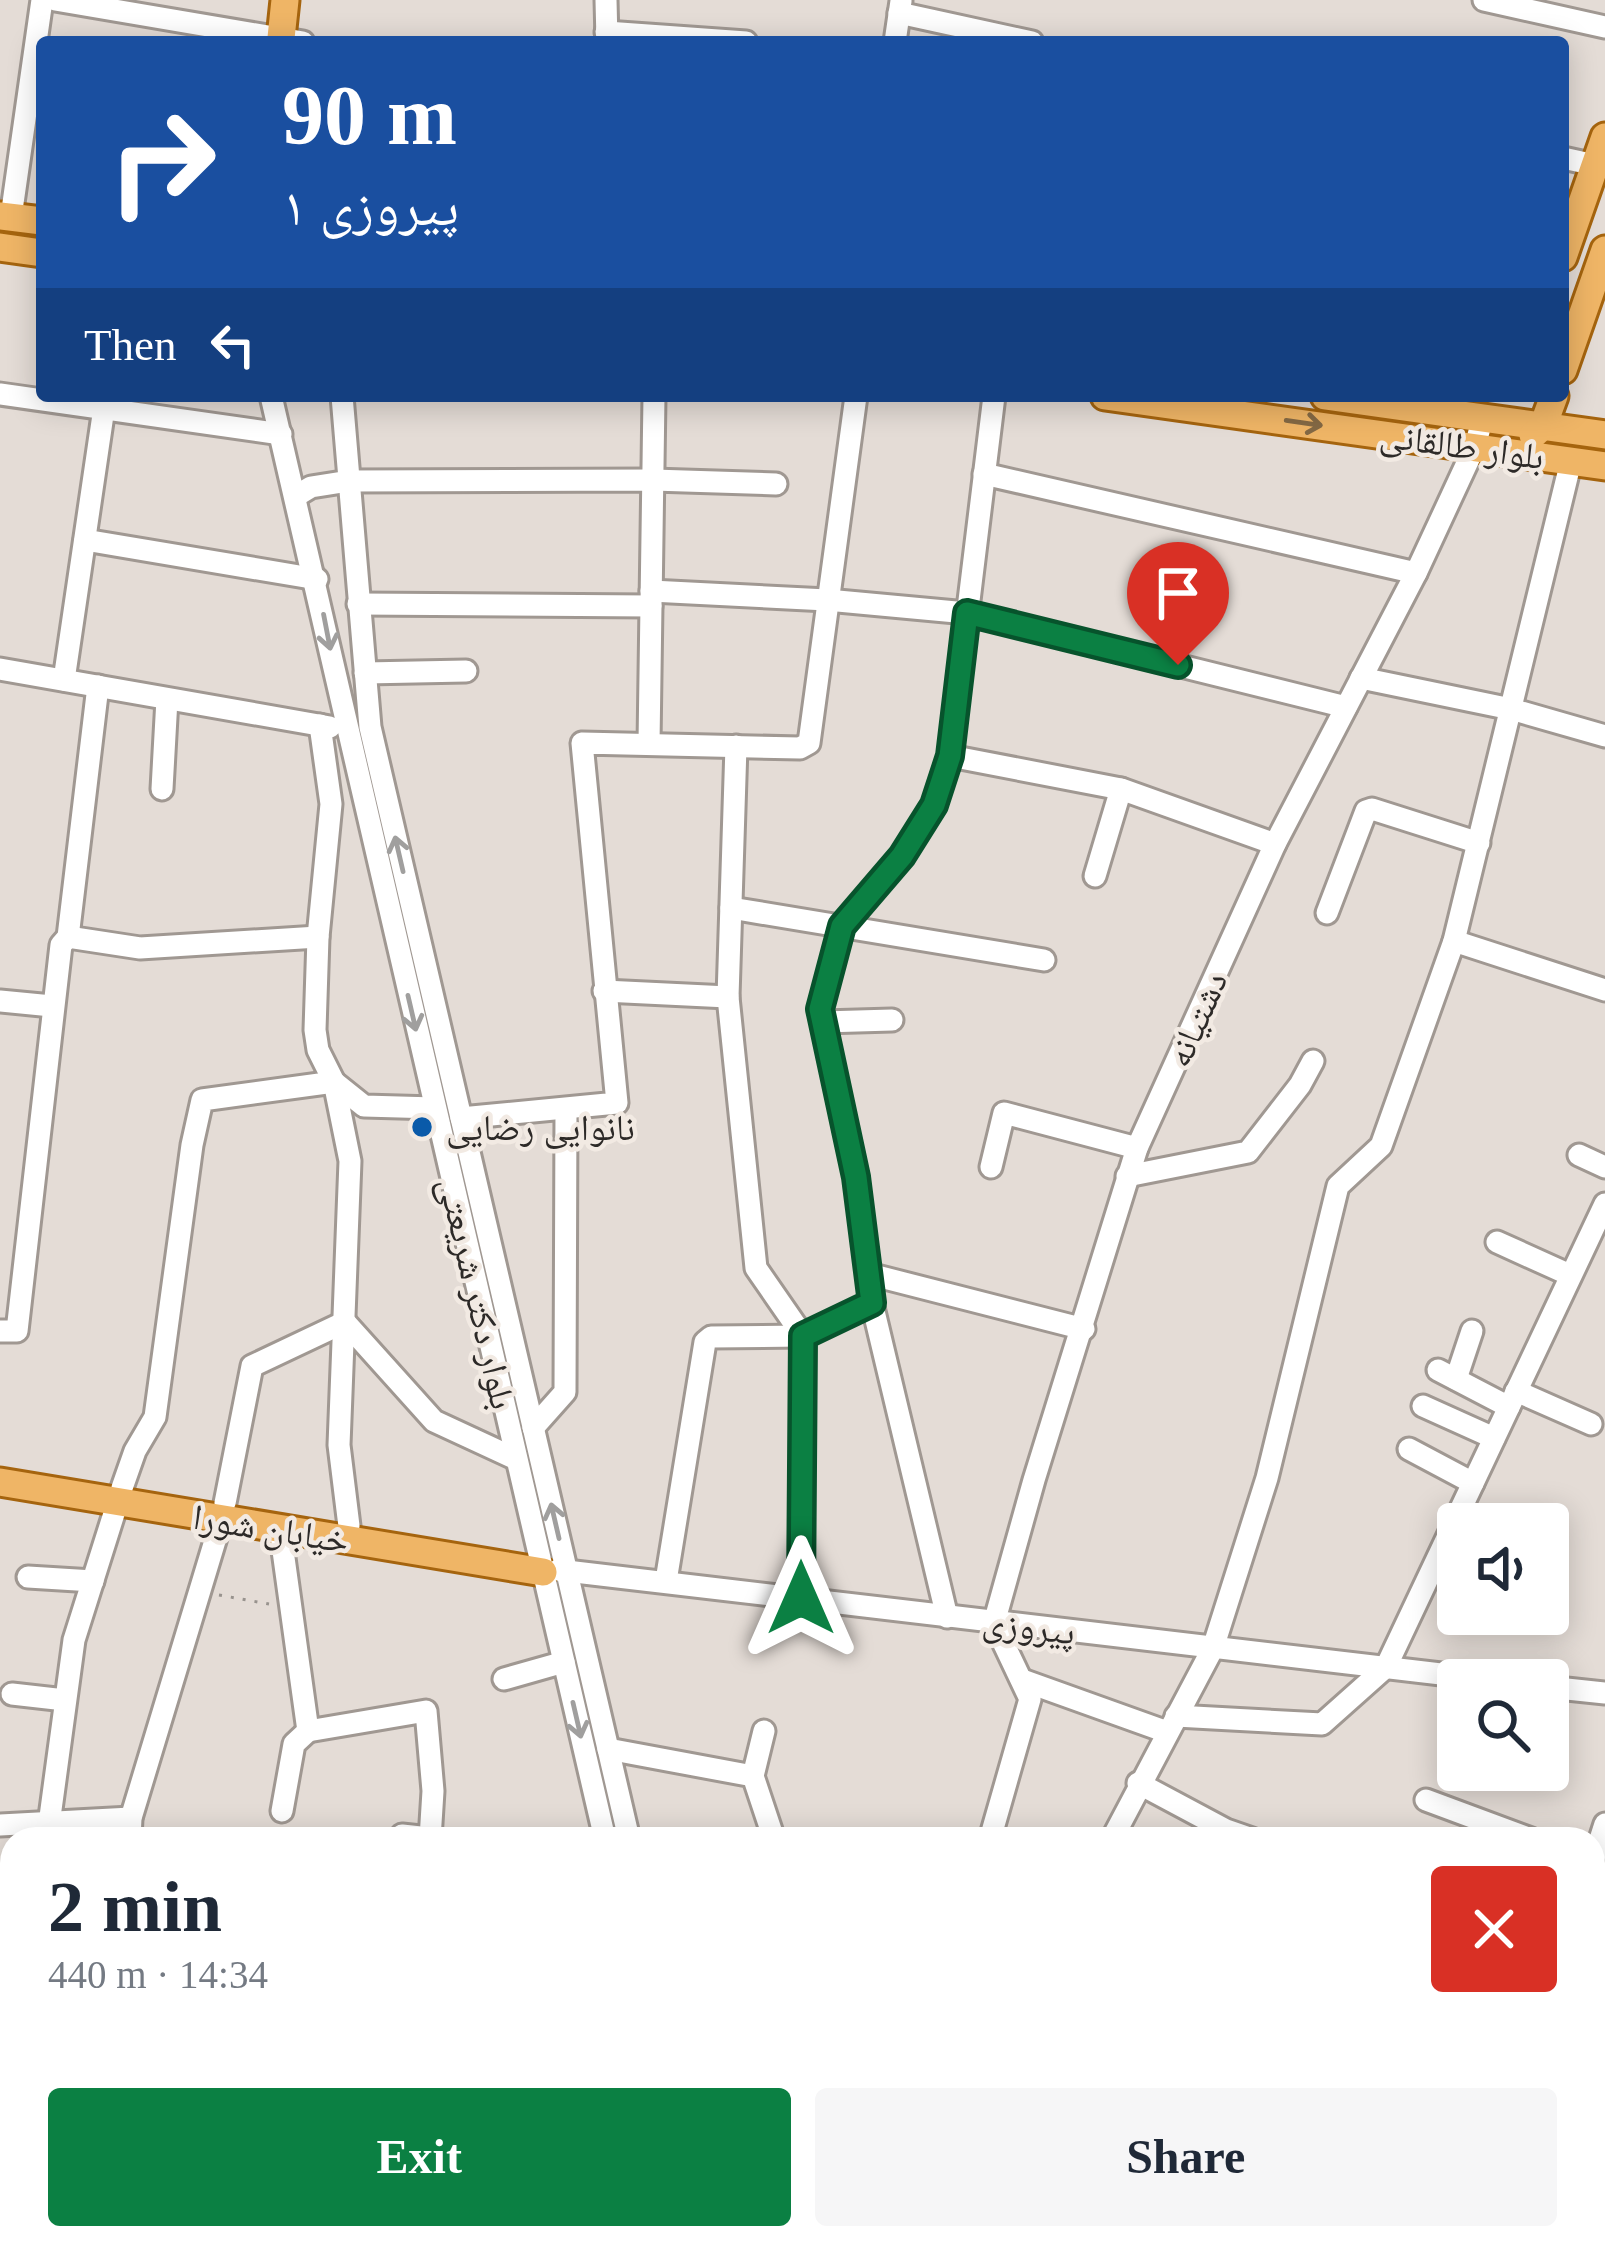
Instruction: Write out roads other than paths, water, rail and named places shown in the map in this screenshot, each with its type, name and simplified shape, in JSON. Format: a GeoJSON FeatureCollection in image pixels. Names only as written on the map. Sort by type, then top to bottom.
{"type":"FeatureCollection","features":[{"type":"Feature","properties":{"kind":"main road"},"geometry":{"type":"LineString","coordinates":[[285,0],[287,36]]}},
{"type":"Feature","properties":{"kind":"main road"},"geometry":{"type":"LineString","coordinates":[[1569,239],[1605,137]]}},
{"type":"Feature","properties":{"kind":"main road"},"geometry":{"type":"LineString","coordinates":[[5,217],[36,220]]}},
{"type":"Feature","properties":{"kind":"main road"},"geometry":{"type":"LineString","coordinates":[[0,247],[36,252]]}},
{"type":"Feature","properties":{"kind":"main road"},"geometry":{"type":"LineString","coordinates":[[1569,357],[1597,297],[1605,250]]}},
{"type":"Feature","properties":{"kind":"main road","name":"بلوار طالقانی"},"geometry":{"type":"LineString","coordinates":[[1150,402],[1605,466]]}},
{"type":"Feature","properties":{"kind":"main road"},"geometry":{"type":"LineString","coordinates":[[1366,431],[1375,419],[1370,402]]}},
{"type":"Feature","properties":{"kind":"main road","name":"بلوار طالقانی"},"geometry":{"type":"LineString","coordinates":[[1370,402],[1501,411],[1544,426],[1605,435]]}},
{"type":"Feature","properties":{"kind":"main road"},"geometry":{"type":"LineString","coordinates":[[1501,411],[1514,451],[1544,426],[1552,402]]}},
{"type":"Feature","properties":{"kind":"main road"},"geometry":{"type":"LineString","coordinates":[[1605,435],[1597,452],[1605,466]]}},
{"type":"Feature","properties":{"kind":"main road","name":"خیابان شورا"},"geometry":{"type":"LineString","coordinates":[[0,1466],[120,1494],[349,1526],[549,1565]]}},
{"type":"Feature","properties":{"kind":"main road","name":"خیابان شورا"},"geometry":{"type":"LineString","coordinates":[[0,1482],[120,1494]]}},
{"type":"Feature","properties":{"kind":"main road","name":"خیابان شورا"},"geometry":{"type":"LineString","coordinates":[[223,1512],[280,1529],[549,1565]]}},
{"type":"Feature","properties":{"kind":"street"},"geometry":{"type":"LineString","coordinates":[[5,217],[42,0]]}},
{"type":"Feature","properties":{"kind":"street"},"geometry":{"type":"LineString","coordinates":[[55,0],[259,36]]}},
{"type":"Feature","properties":{"kind":"street"},"geometry":{"type":"LineString","coordinates":[[606,0],[606,36]]}},
{"type":"Feature","properties":{"kind":"street"},"geometry":{"type":"LineString","coordinates":[[1484,0],[1605,27]]}},
{"type":"Feature","properties":{"kind":"street"},"geometry":{"type":"LineString","coordinates":[[896,36],[900,6],[1010,36]]}},
{"type":"Feature","properties":{"kind":"street"},"geometry":{"type":"LineString","coordinates":[[1569,159],[1595,165]]}},
{"type":"Feature","properties":{"kind":"street"},"geometry":{"type":"LineString","coordinates":[[0,394],[36,399]]}},
{"type":"Feature","properties":{"kind":"street"},"geometry":{"type":"LineString","coordinates":[[59,402],[281,434]]}},
{"type":"Feature","properties":{"kind":"street","name":"بلوار دکتر شریعتی"},"geometry":{"type":"LineString","coordinates":[[273,402],[434,1108],[505,1357],[533,1428],[564,1662],[602,1827]]}},
{"type":"Feature","properties":{"kind":"street","name":"بلوار دکتر شریعتی"},"geometry":{"type":"LineString","coordinates":[[342,402],[370,727],[461,1118],[505,1357],[517,1459],[608,1749],[626,1827]]}},
{"type":"Feature","properties":{"kind":"street"},"geometry":{"type":"LineString","coordinates":[[650,744],[654,402]]}},
{"type":"Feature","properties":{"kind":"street"},"geometry":{"type":"LineString","coordinates":[[461,1118],[617,1102],[582,743],[806,747],[855,402]]}},
{"type":"Feature","properties":{"kind":"street"},"geometry":{"type":"LineString","coordinates":[[947,1617],[872,1303],[856,1177],[820,1009],[842,926],[902,856],[934,805],[950,756],[993,402]]}},
{"type":"Feature","properties":{"kind":"street"},"geometry":{"type":"LineString","coordinates":[[64,680],[104,408]]}},
{"type":"Feature","properties":{"kind":"street","name":"دشتیانه"},"geometry":{"type":"LineString","coordinates":[[994,1623],[1137,1148],[1275,844],[1416,573],[1475,446],[1501,411]]}},
{"type":"Feature","properties":{"kind":"street"},"geometry":{"type":"LineString","coordinates":[[1118,1827],[1213,1648],[1268,1478],[1338,1186],[1381,1146],[1454,941],[1571,461]]}},
{"type":"Feature","properties":{"kind":"street"},"geometry":{"type":"LineString","coordinates":[[984,473],[1416,573]]}},
{"type":"Feature","properties":{"kind":"street"},"geometry":{"type":"LineString","coordinates":[[296,496],[311,487],[349,481],[653,479],[776,484]]}},
{"type":"Feature","properties":{"kind":"street"},"geometry":{"type":"LineString","coordinates":[[85,540],[316,579]]}},
{"type":"Feature","properties":{"kind":"street"},"geometry":{"type":"LineString","coordinates":[[358,604],[826,600],[967,613],[1346,707]]}},
{"type":"Feature","properties":{"kind":"street"},"geometry":{"type":"LineString","coordinates":[[0,668],[346,730]]}},
{"type":"Feature","properties":{"kind":"street"},"geometry":{"type":"LineString","coordinates":[[365,674],[466,670]]}},
{"type":"Feature","properties":{"kind":"street"},"geometry":{"type":"LineString","coordinates":[[1361,678],[1605,736]]}},
{"type":"Feature","properties":{"kind":"street"},"geometry":{"type":"LineString","coordinates":[[0,1331],[17,1331],[52,1006],[61,945],[68,937],[98,686]]}},
{"type":"Feature","properties":{"kind":"street"},"geometry":{"type":"LineString","coordinates":[[162,789],[167,699]]}},
{"type":"Feature","properties":{"kind":"street"},"geometry":{"type":"LineString","coordinates":[[320,725],[331,804],[315,1030],[318,1050],[334,1082],[350,1161],[339,1445],[349,1526]]}},
{"type":"Feature","properties":{"kind":"street"},"geometry":{"type":"LineString","coordinates":[[736,746],[728,997],[756,1268],[803,1336],[801,1598]]}},
{"type":"Feature","properties":{"kind":"street"},"geometry":{"type":"LineString","coordinates":[[950,756],[1121,789],[1275,844]]}},
{"type":"Feature","properties":{"kind":"street"},"geometry":{"type":"LineString","coordinates":[[1095,876],[1121,789]]}},
{"type":"Feature","properties":{"kind":"street"},"geometry":{"type":"LineString","coordinates":[[331,804],[362,799]]}},
{"type":"Feature","properties":{"kind":"street"},"geometry":{"type":"LineString","coordinates":[[1327,913],[1366,811],[1479,843]]}},
{"type":"Feature","properties":{"kind":"street"},"geometry":{"type":"LineString","coordinates":[[731,908],[1044,960]]}},
{"type":"Feature","properties":{"kind":"street"},"geometry":{"type":"LineString","coordinates":[[68,937],[140,947],[318,937]]}},
{"type":"Feature","properties":{"kind":"street"},"geometry":{"type":"LineString","coordinates":[[1454,941],[1605,990]]}},
{"type":"Feature","properties":{"kind":"street"},"geometry":{"type":"LineString","coordinates":[[604,991],[728,997]]}},
{"type":"Feature","properties":{"kind":"street"},"geometry":{"type":"LineString","coordinates":[[0,1001],[52,1006]]}},
{"type":"Feature","properties":{"kind":"street"},"geometry":{"type":"LineString","coordinates":[[823,1022],[892,1020]]}},
{"type":"Feature","properties":{"kind":"street"},"geometry":{"type":"LineString","coordinates":[[1127,1176],[1248,1152],[1313,1061]]}},
{"type":"Feature","properties":{"kind":"street"},"geometry":{"type":"LineString","coordinates":[[48,1827],[74,1640],[135,1451],[155,1417],[202,1100],[334,1082],[364,1106],[434,1108]]}},
{"type":"Feature","properties":{"kind":"street"},"geometry":{"type":"LineString","coordinates":[[533,1428],[565,1392],[566,1109]]}},
{"type":"Feature","properties":{"kind":"street"},"geometry":{"type":"LineString","coordinates":[[992,1167],[1004,1112],[1137,1148]]}},
{"type":"Feature","properties":{"kind":"street"},"geometry":{"type":"LineString","coordinates":[[1579,1155],[1605,1167]]}},
{"type":"Feature","properties":{"kind":"street"},"geometry":{"type":"LineString","coordinates":[[1022,1680],[1172,1724],[1322,1724],[1386,1667],[1570,1275],[1598,1236],[1605,1204]]}},
{"type":"Feature","properties":{"kind":"street"},"geometry":{"type":"LineString","coordinates":[[1497,1242],[1570,1275]]}},
{"type":"Feature","properties":{"kind":"street"},"geometry":{"type":"LineString","coordinates":[[868,1274],[1084,1329]]}},
{"type":"Feature","properties":{"kind":"street"},"geometry":{"type":"LineString","coordinates":[[667,1581],[705,1342],[711,1337],[803,1336],[872,1303]]}},
{"type":"Feature","properties":{"kind":"street"},"geometry":{"type":"LineString","coordinates":[[345,1322],[434,1421],[517,1459]]}},
{"type":"Feature","properties":{"kind":"street"},"geometry":{"type":"LineString","coordinates":[[130,1827],[223,1512],[252,1366],[345,1322]]}},
{"type":"Feature","properties":{"kind":"street"},"geometry":{"type":"LineString","coordinates":[[1472,1331],[1447,1375],[1591,1424]]}},
{"type":"Feature","properties":{"kind":"street"},"geometry":{"type":"LineString","coordinates":[[1423,1406],[1494,1438]]}},
{"type":"Feature","properties":{"kind":"street"},"geometry":{"type":"LineString","coordinates":[[1409,1449],[1473,1483]]}},
{"type":"Feature","properties":{"kind":"street"},"geometry":{"type":"LineString","coordinates":[[280,1529],[308,1731]]}},
{"type":"Feature","properties":{"kind":"street","name":"پیروزی"},"geometry":{"type":"LineString","coordinates":[[549,1565],[994,1623],[1437,1673]]}},
{"type":"Feature","properties":{"kind":"street"},"geometry":{"type":"LineString","coordinates":[[28,1577],[93,1580]]}},
{"type":"Feature","properties":{"kind":"street"},"geometry":{"type":"LineString","coordinates":[[993,1827],[1030,1699],[994,1623]]}},
{"type":"Feature","properties":{"kind":"street"},"geometry":{"type":"LineString","coordinates":[[504,1678],[564,1662]]}},
{"type":"Feature","properties":{"kind":"street"},"geometry":{"type":"LineString","coordinates":[[1569,1690],[1605,1694]]}},
{"type":"Feature","properties":{"kind":"street"},"geometry":{"type":"LineString","coordinates":[[12,1694],[65,1700]]}},
{"type":"Feature","properties":{"kind":"street"},"geometry":{"type":"LineString","coordinates":[[282,1811],[294,1744],[308,1731],[426,1711],[433,1791],[431,1827]]}},
{"type":"Feature","properties":{"kind":"street"},"geometry":{"type":"LineString","coordinates":[[764,1731],[753,1775],[770,1827]]}},
{"type":"Feature","properties":{"kind":"street"},"geometry":{"type":"LineString","coordinates":[[608,1749],[753,1775]]}},
{"type":"Feature","properties":{"kind":"street"},"geometry":{"type":"LineString","coordinates":[[1138,1783],[1220,1827]]}},
{"type":"Feature","properties":{"kind":"street"},"geometry":{"type":"LineString","coordinates":[[1426,1799],[1500,1827]]}},
{"type":"Feature","properties":{"kind":"place","name":"نانوایی رضایی"},"geometry":{"type":"Point","coordinates":[422,1127]}}]}
